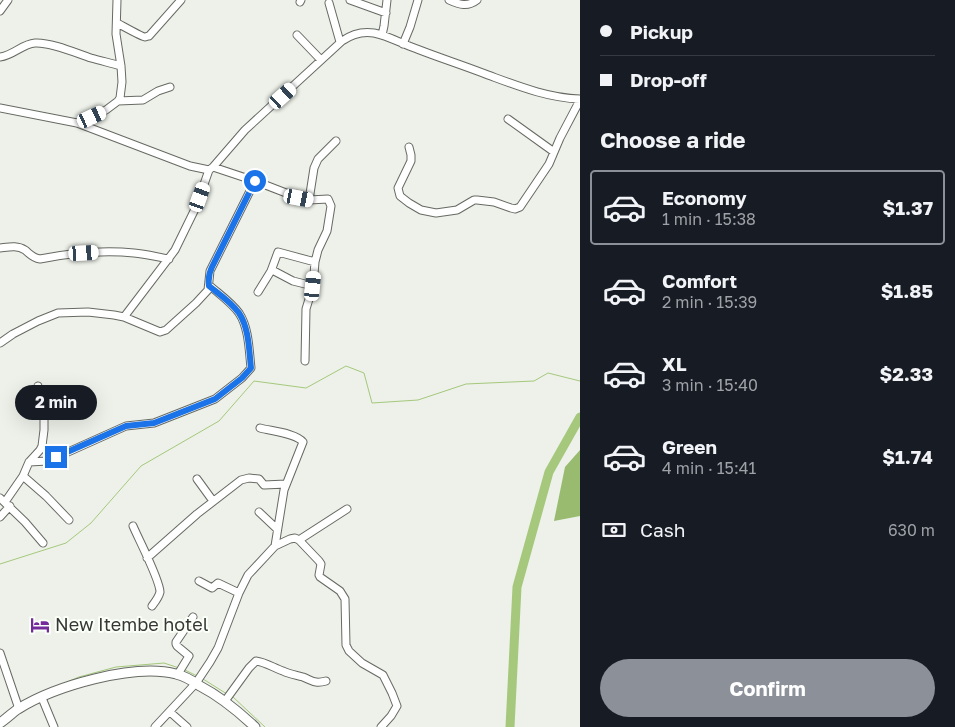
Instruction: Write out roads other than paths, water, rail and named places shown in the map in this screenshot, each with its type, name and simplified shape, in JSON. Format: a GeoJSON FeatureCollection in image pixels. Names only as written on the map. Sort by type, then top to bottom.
{"type":"FeatureCollection","features":[{"type":"Feature","properties":{"kind":"main road"},"geometry":{"type":"LineString","coordinates":[[0,723],[19,709],[68,687],[112,675],[157,670],[178,674],[196,683],[226,701],[256,727]]}},
{"type":"Feature","properties":{"kind":"street"},"geometry":{"type":"LineString","coordinates":[[0,12],[8,0]]}},
{"type":"Feature","properties":{"kind":"street"},"geometry":{"type":"LineString","coordinates":[[117,0],[116,40],[122,82],[118,102]]}},
{"type":"Feature","properties":{"kind":"street"},"geometry":{"type":"LineString","coordinates":[[117,23],[145,37],[149,36],[181,0]]}},
{"type":"Feature","properties":{"kind":"street"},"geometry":{"type":"LineString","coordinates":[[350,0],[386,13]]}},
{"type":"Feature","properties":{"kind":"street"},"geometry":{"type":"LineString","coordinates":[[382,35],[387,0]]}},
{"type":"Feature","properties":{"kind":"street"},"geometry":{"type":"LineString","coordinates":[[403,44],[418,0]]}},
{"type":"Feature","properties":{"kind":"street"},"geometry":{"type":"LineString","coordinates":[[449,0],[465,5],[469,5],[477,0]]}},
{"type":"Feature","properties":{"kind":"street"},"geometry":{"type":"LineString","coordinates":[[329,3],[340,42]]}},
{"type":"Feature","properties":{"kind":"street"},"geometry":{"type":"LineString","coordinates":[[124,317],[175,250],[196,207],[211,169],[244,130],[340,42],[349,36],[367,32],[382,35],[537,92],[563,99],[580,100],[549,164],[520,207],[515,209],[494,202],[474,200],[457,210],[436,213],[421,210],[409,204],[400,196],[398,188],[411,161],[409,147]]}},
{"type":"Feature","properties":{"kind":"street"},"geometry":{"type":"LineString","coordinates":[[297,35],[322,60]]}},
{"type":"Feature","properties":{"kind":"street"},"geometry":{"type":"LineString","coordinates":[[0,57],[9,56],[26,45],[44,43],[121,66]]}},
{"type":"Feature","properties":{"kind":"street"},"geometry":{"type":"LineString","coordinates":[[77,123],[106,110],[118,102],[143,100],[158,91],[170,87]]}},
{"type":"Feature","properties":{"kind":"street"},"geometry":{"type":"LineString","coordinates":[[0,108],[77,123],[190,166],[211,169],[255,181],[299,198],[309,200],[328,198],[331,206],[327,231],[318,250],[313,286],[306,309],[305,361]]}},
{"type":"Feature","properties":{"kind":"street"},"geometry":{"type":"LineString","coordinates":[[508,119],[554,152]]}},
{"type":"Feature","properties":{"kind":"street"},"geometry":{"type":"LineString","coordinates":[[309,200],[314,168],[318,159],[336,142]]}},
{"type":"Feature","properties":{"kind":"street"},"geometry":{"type":"LineString","coordinates":[[0,343],[38,320],[58,313],[105,313],[124,317],[160,332],[166,330],[208,290],[210,271],[255,181]]}},
{"type":"Feature","properties":{"kind":"street"},"geometry":{"type":"LineString","coordinates":[[0,248],[19,247],[40,259],[96,252],[134,253],[169,259]]}},
{"type":"Feature","properties":{"kind":"street"},"geometry":{"type":"LineString","coordinates":[[258,292],[271,271],[278,252],[315,262]]}},
{"type":"Feature","properties":{"kind":"street"},"geometry":{"type":"LineString","coordinates":[[271,271],[293,281],[313,286]]}},
{"type":"Feature","properties":{"kind":"street"},"geometry":{"type":"LineString","coordinates":[[29,462],[48,461],[126,426],[154,423],[181,413],[215,399],[242,378],[251,368],[244,323],[238,312],[209,286]]}},
{"type":"Feature","properties":{"kind":"street"},"geometry":{"type":"LineString","coordinates":[[0,517],[5,502],[23,476],[29,462],[40,450],[43,439],[44,418],[38,386]]}},
{"type":"Feature","properties":{"kind":"street"},"geometry":{"type":"LineString","coordinates":[[260,428],[293,436],[303,442],[282,496],[275,546]]}},
{"type":"Feature","properties":{"kind":"street"},"geometry":{"type":"LineString","coordinates":[[23,476],[69,520]]}},
{"type":"Feature","properties":{"kind":"street"},"geometry":{"type":"LineString","coordinates":[[148,558],[213,501],[241,480],[249,478],[259,479],[264,485],[286,484]]}},
{"type":"Feature","properties":{"kind":"street"},"geometry":{"type":"LineString","coordinates":[[197,479],[213,501]]}},
{"type":"Feature","properties":{"kind":"street"},"geometry":{"type":"LineString","coordinates":[[5,502],[43,543]]}},
{"type":"Feature","properties":{"kind":"street"},"geometry":{"type":"LineString","coordinates":[[299,540],[348,509]]}},
{"type":"Feature","properties":{"kind":"street"},"geometry":{"type":"LineString","coordinates":[[259,512],[278,529]]}},
{"type":"Feature","properties":{"kind":"street"},"geometry":{"type":"LineString","coordinates":[[132,526],[158,583],[160,592],[152,606]]}},
{"type":"Feature","properties":{"kind":"street"},"geometry":{"type":"LineString","coordinates":[[155,727],[196,683],[206,669],[218,648],[248,575],[275,546],[295,538],[321,564],[320,577],[340,592],[345,599],[346,644],[349,651],[362,663],[383,675],[396,702],[397,706],[391,716],[381,727]]}},
{"type":"Feature","properties":{"kind":"street"},"geometry":{"type":"LineString","coordinates":[[198,582],[212,588],[218,583],[239,593]]}},
{"type":"Feature","properties":{"kind":"street"},"geometry":{"type":"LineString","coordinates":[[178,674],[189,656],[177,646],[176,642],[193,617]]}},
{"type":"Feature","properties":{"kind":"street"},"geometry":{"type":"LineString","coordinates":[[0,654],[19,709]]}},
{"type":"Feature","properties":{"kind":"street"},"geometry":{"type":"LineString","coordinates":[[226,701],[256,660],[315,683],[326,681]]}},
{"type":"Feature","properties":{"kind":"street"},"geometry":{"type":"LineString","coordinates":[[42,698],[54,727]]}},
{"type":"Feature","properties":{"kind":"street"},"geometry":{"type":"LineString","coordinates":[[170,712],[187,727]]}},
{"type":"Feature","properties":{"kind":"waterway"},"geometry":{"type":"LineString","coordinates":[[0,564],[66,543],[91,523],[141,466],[219,421],[254,381],[306,388],[346,366],[364,373],[372,403],[418,400],[466,384],[534,381],[548,373],[580,381]]}},
{"type":"Feature","properties":{"kind":"waterway"},"geometry":{"type":"LineString","coordinates":[[510,727],[517,587],[549,472],[580,417]]}},
{"type":"Feature","properties":{"kind":"waterway"},"geometry":{"type":"LineString","coordinates":[[50,689],[79,677],[116,667],[164,663],[179,668]]}},
{"type":"Feature","properties":{"kind":"waterway"},"geometry":{"type":"LineString","coordinates":[[185,670],[197,676]]}},
{"type":"Feature","properties":{"kind":"waterway"},"geometry":{"type":"LineString","coordinates":[[203,679],[227,694]]}},
{"type":"Feature","properties":{"kind":"waterway"},"geometry":{"type":"LineString","coordinates":[[233,697],[265,727]]}},
{"type":"Feature","properties":{"kind":"place","name":"New Itembe hotel"},"geometry":{"type":"Point","coordinates":[40,625]}}]}
